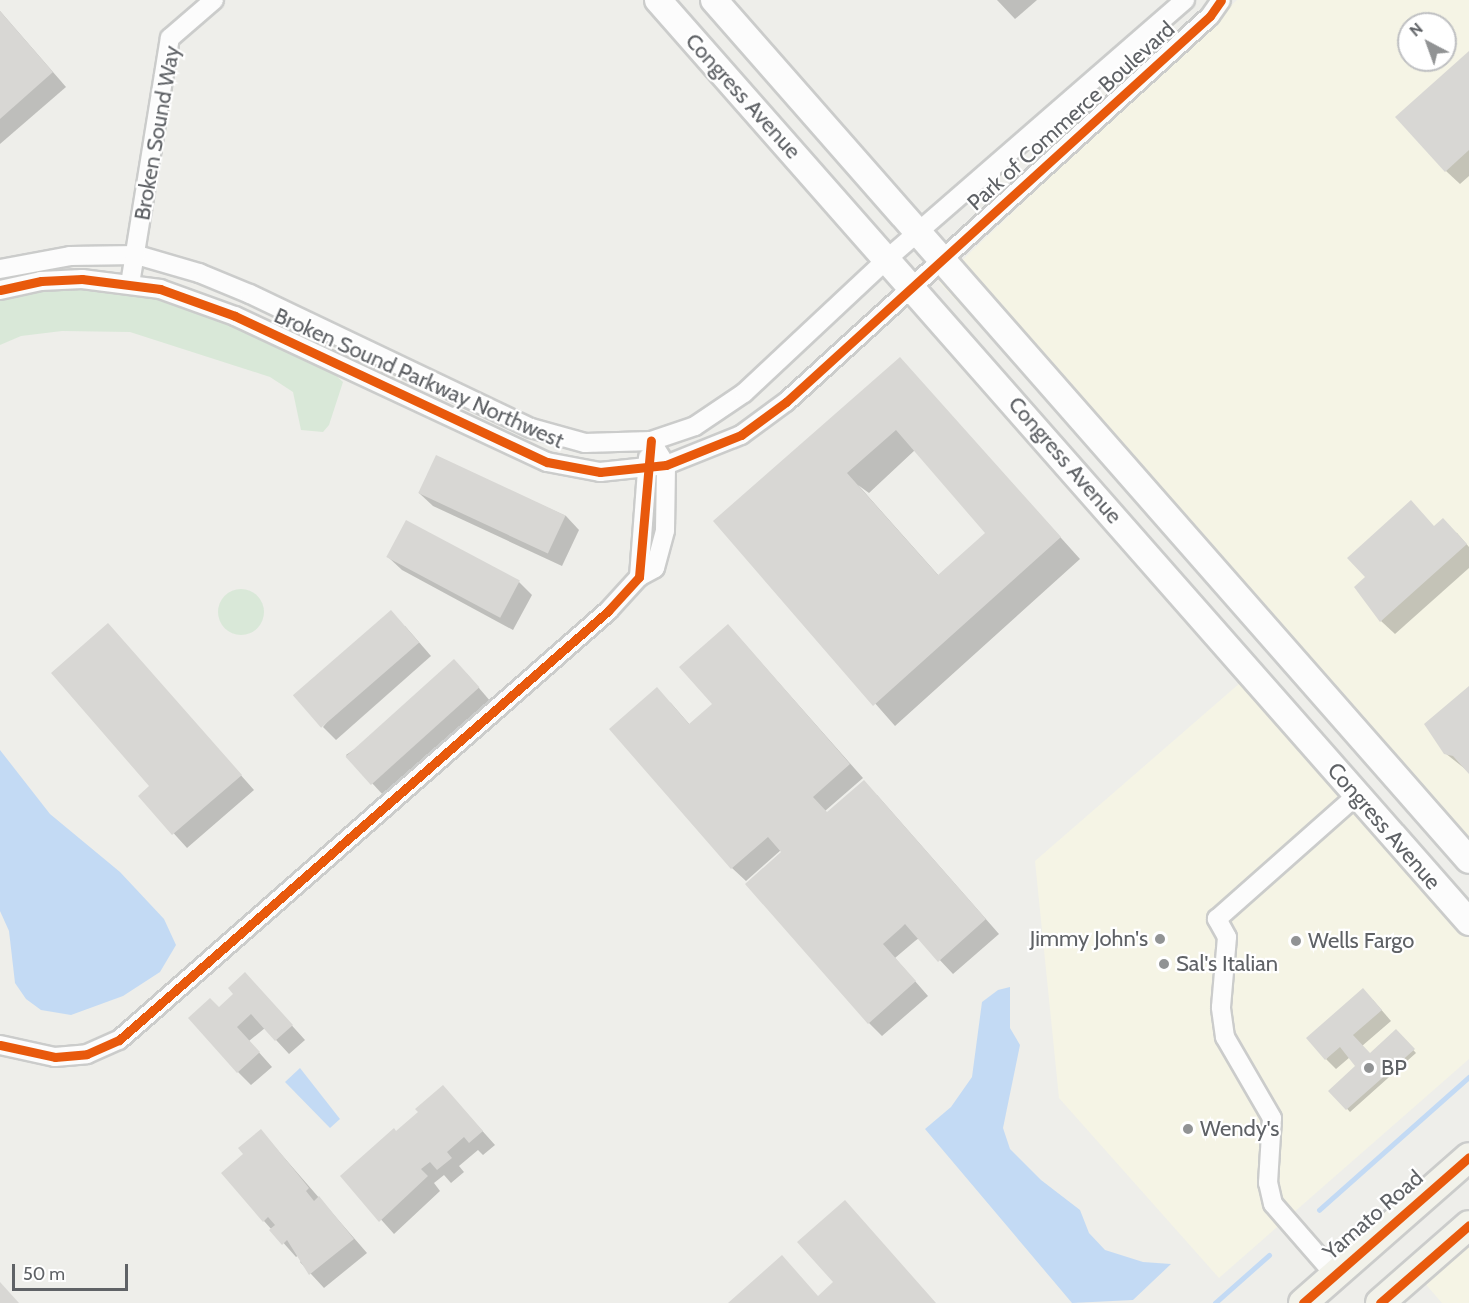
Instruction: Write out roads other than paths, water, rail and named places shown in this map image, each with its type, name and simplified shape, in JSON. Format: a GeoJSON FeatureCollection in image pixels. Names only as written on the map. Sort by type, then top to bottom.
{"type":"FeatureCollection","features":[{"type":"Feature","properties":{"kind":"main road","name":"Congress Avenue"},"geometry":{"type":"LineString","coordinates":[[658,0],[1469,922]]}},
{"type":"Feature","properties":{"kind":"main road","name":"Congress Avenue"},"geometry":{"type":"LineString","coordinates":[[714,0],[944,257],[1253,618],[1469,860]]}},
{"type":"Feature","properties":{"kind":"main road","name":"Yamato Road"},"geometry":{"type":"LineString","coordinates":[[1304,1303],[1469,1157]]}},
{"type":"Feature","properties":{"kind":"main road"},"geometry":{"type":"LineString","coordinates":[[1380,1303],[1469,1225]]}},
{"type":"Feature","properties":{"kind":"street","name":"Broken Sound Way"},"geometry":{"type":"LineString","coordinates":[[130,284],[137,255],[170,38],[214,0]]}},
{"type":"Feature","properties":{"kind":"street","name":"Park of Commerce Boulevard"},"geometry":{"type":"LineString","coordinates":[[887,259],[1185,0]]}},
{"type":"Feature","properties":{"kind":"street","name":"Park of Commerce Boulevard"},"geometry":{"type":"LineString","coordinates":[[913,288],[944,257],[1210,16],[1221,0]]}},
{"type":"Feature","properties":{"kind":"street","name":"Broken Sound Parkway Northwest"},"geometry":{"type":"LineString","coordinates":[[0,269],[70,256],[137,255],[199,273],[250,294],[531,429],[585,444],[651,441],[695,426],[744,393],[887,259]]}},
{"type":"Feature","properties":{"kind":"street","name":"Broken Sound Parkway Northwest"},"geometry":{"type":"LineString","coordinates":[[0,290],[41,281],[130,284],[160,289],[235,316],[547,462],[600,472],[666,465],[707,451],[765,420],[913,288]]}},
{"type":"Feature","properties":{"kind":"street"},"geometry":{"type":"LineString","coordinates":[[0,1045],[38,1055],[73,1056],[103,1048],[124,1036],[608,611],[639,577],[655,568],[665,530],[666,465],[651,441]]}},
{"type":"Feature","properties":{"kind":"street"},"geometry":{"type":"LineString","coordinates":[[639,577],[646,467],[651,441]]}},
{"type":"Feature","properties":{"kind":"street"},"geometry":{"type":"LineString","coordinates":[[1335,1275],[1273,1204],[1268,1183],[1272,1118],[1226,1037],[1221,1007],[1227,937],[1218,919],[1357,795]]}},
{"type":"Feature","properties":{"kind":"water"},"geometry":{"type":"Polygon","coordinates":[[[0,750],[50,814],[120,872],[164,919],[176,945],[160,972],[123,996],[71,1015],[41,1010],[26,999],[15,983],[9,931],[0,911],[0,750]]]}},
{"type":"Feature","properties":{"kind":"water"},"geometry":{"type":"Polygon","coordinates":[[[1010,987],[1010,1028],[1020,1045],[1003,1128],[1010,1149],[1041,1180],[1080,1210],[1089,1233],[1105,1250],[1143,1262],[1171,1264],[1133,1300],[1072,1303],[925,1129],[951,1107],[972,1077],[982,1002],[998,990],[1010,987]]]}},
{"type":"Feature","properties":{"kind":"water"},"geometry":{"type":"Polygon","coordinates":[[[300,1068],[340,1119],[330,1128],[285,1082],[300,1068]]]}},
{"type":"Feature","properties":{"kind":"waterway"},"geometry":{"type":"LineString","coordinates":[[1319,1210],[1469,1077]]}},
{"type":"Feature","properties":{"kind":"waterway"},"geometry":{"type":"LineString","coordinates":[[1215,1303],[1269,1255]]}},
{"type":"Feature","properties":{"kind":"place","name":"Jimmy John's"},"geometry":{"type":"Point","coordinates":[1160,939]}},
{"type":"Feature","properties":{"kind":"place","name":"Wells Fargo"},"geometry":{"type":"Point","coordinates":[1296,941]}},
{"type":"Feature","properties":{"kind":"place","name":"Sal's Italian"},"geometry":{"type":"Point","coordinates":[1164,964]}},
{"type":"Feature","properties":{"kind":"place","name":"BP"},"geometry":{"type":"Point","coordinates":[1369,1068]}},
{"type":"Feature","properties":{"kind":"place","name":"Wendy's"},"geometry":{"type":"Point","coordinates":[1188,1129]}}]}
